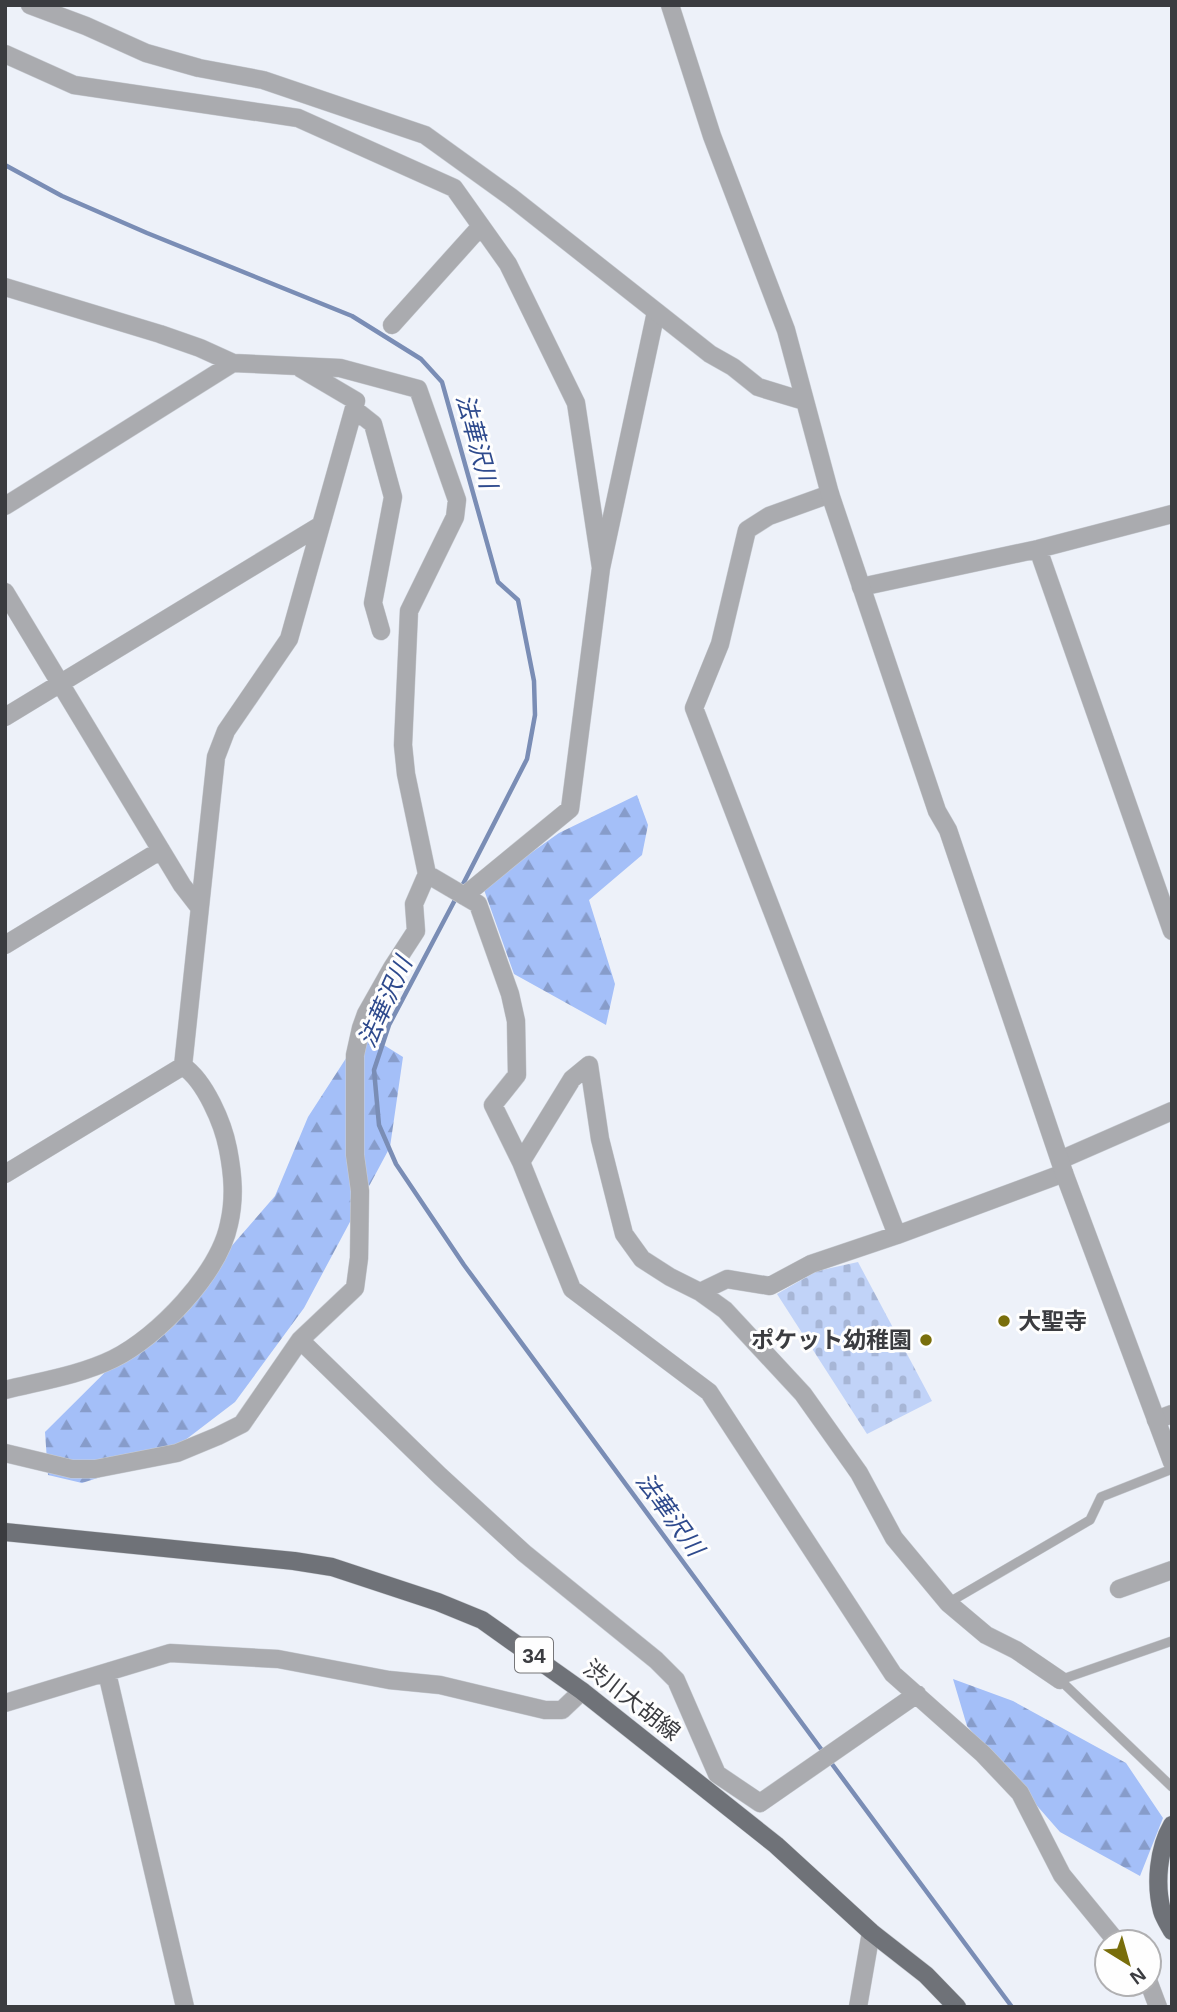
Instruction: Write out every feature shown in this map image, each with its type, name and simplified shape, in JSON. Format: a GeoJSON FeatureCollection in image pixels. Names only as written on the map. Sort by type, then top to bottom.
{"type":"FeatureCollection","features":[{"type":"Feature","properties":{"kind":"main road","name":"渋川大胡線"},"geometry":{"type":"LineString","coordinates":[[5,1532],[332,1567],[482,1620],[582,1691],[776,1845],[872,1932],[926,1975],[957,2007]]}},
{"type":"Feature","properties":{"kind":"main road"},"geometry":{"type":"LineString","coordinates":[[1172,1825],[1166,1836],[1158,1871],[1162,1912],[1172,1931]]}},
{"type":"Feature","properties":{"kind":"street"},"geometry":{"type":"LineString","coordinates":[[30,5],[146,53],[199,68],[263,80],[425,135],[511,197],[710,354],[758,387],[804,401]]}},
{"type":"Feature","properties":{"kind":"street"},"geometry":{"type":"LineString","coordinates":[[670,5],[712,136],[786,330],[830,494],[937,811],[948,830],[1062,1166],[1164,1417],[1172,1462]]}},
{"type":"Feature","properties":{"kind":"street"},"geometry":{"type":"LineString","coordinates":[[5,54],[74,85],[298,118],[454,188],[508,264],[576,403],[601,568]]}},
{"type":"Feature","properties":{"kind":"street"},"geometry":{"type":"LineString","coordinates":[[392,325],[481,226]]}},
{"type":"Feature","properties":{"kind":"street"},"geometry":{"type":"LineString","coordinates":[[5,287],[160,334],[233,363],[340,368],[418,389],[457,500],[455,517],[409,611],[403,745],[405,774],[427,874],[414,904],[416,931],[366,1014],[355,1055],[355,1155],[360,1191],[359,1258],[355,1288],[300,1340],[242,1424],[177,1453],[95,1468],[72,1469],[5,1453]]}},
{"type":"Feature","properties":{"kind":"street"},"geometry":{"type":"LineString","coordinates":[[464,896],[570,808],[601,568],[656,312]]}},
{"type":"Feature","properties":{"kind":"street"},"geometry":{"type":"LineString","coordinates":[[5,506],[233,363]]}},
{"type":"Feature","properties":{"kind":"street"},"geometry":{"type":"LineString","coordinates":[[183,1066],[216,757],[226,731],[289,639],[356,401],[295,365]]}},
{"type":"Feature","properties":{"kind":"street"},"geometry":{"type":"LineString","coordinates":[[354,409],[373,424],[393,497],[373,603],[381,631]]}},
{"type":"Feature","properties":{"kind":"street"},"geometry":{"type":"LineString","coordinates":[[830,494],[769,516],[747,530],[720,644],[694,708],[897,1235]]}},
{"type":"Feature","properties":{"kind":"street"},"geometry":{"type":"LineString","coordinates":[[861,587],[1038,549],[1172,514]]}},
{"type":"Feature","properties":{"kind":"street"},"geometry":{"type":"LineString","coordinates":[[5,717],[321,525]]}},
{"type":"Feature","properties":{"kind":"street"},"geometry":{"type":"LineString","coordinates":[[1038,549],[1172,931]]}},
{"type":"Feature","properties":{"kind":"street"},"geometry":{"type":"LineString","coordinates":[[5,592],[161,850],[199,907]]}},
{"type":"Feature","properties":{"kind":"street"},"geometry":{"type":"LineString","coordinates":[[5,945],[161,850]]}},
{"type":"Feature","properties":{"kind":"street"},"geometry":{"type":"LineString","coordinates":[[427,874],[478,904],[510,994],[516,1021],[517,1075],[493,1105],[521,1161],[572,1289],[709,1392],[893,1674],[983,1754],[1020,1793],[1062,1875],[1106,1928]]}},
{"type":"Feature","properties":{"kind":"street"},"geometry":{"type":"LineString","coordinates":[[521,1161],[572,1079],[589,1065],[600,1139],[624,1234],[642,1259],[700,1292],[726,1311],[803,1394],[859,1473],[894,1538],[948,1603],[986,1636],[1016,1650],[1060,1680]]}},
{"type":"Feature","properties":{"kind":"street"},"geometry":{"type":"LineString","coordinates":[[5,1174],[183,1066]]}},
{"type":"Feature","properties":{"kind":"street"},"geometry":{"type":"LineString","coordinates":[[5,1390],[88,1370],[116,1358],[162,1325],[194,1291],[217,1255],[229,1226],[234,1191],[226,1137],[213,1106],[191,1072],[183,1066]]}},
{"type":"Feature","properties":{"kind":"street"},"geometry":{"type":"LineString","coordinates":[[700,1292],[727,1279],[771,1286],[811,1264],[897,1235],[1062,1166],[1172,1111]]}},
{"type":"Feature","properties":{"kind":"street"},"geometry":{"type":"LineString","coordinates":[[300,1340],[524,1553],[656,1660],[676,1680],[717,1774],[760,1803],[916,1694]]}},
{"type":"Feature","properties":{"kind":"street"},"geometry":{"type":"LineString","coordinates":[[1119,1589],[1172,1570]]}},
{"type":"Feature","properties":{"kind":"street"},"geometry":{"type":"LineString","coordinates":[[5,1703],[170,1653],[278,1659],[389,1680],[440,1685],[545,1710],[562,1710],[582,1691]]}},
{"type":"Feature","properties":{"kind":"street"},"geometry":{"type":"LineString","coordinates":[[107,1673],[185,2007]]}},
{"type":"Feature","properties":{"kind":"street"},"geometry":{"type":"LineString","coordinates":[[703,1788],[717,1774]]}},
{"type":"Feature","properties":{"kind":"street"},"geometry":{"type":"LineString","coordinates":[[858,2007],[872,1932]]}},
{"type":"Feature","properties":{"kind":"lane"},"geometry":{"type":"LineString","coordinates":[[948,1603],[1090,1520],[1101,1497],[1172,1469]]}},
{"type":"Feature","properties":{"kind":"lane"},"geometry":{"type":"LineString","coordinates":[[1172,1641],[1060,1680],[1172,1787]]}},
{"type":"Feature","properties":{"kind":"green space"},"geometry":{"type":"Polygon","coordinates":[[[637,795],[648,825],[642,855],[589,900],[615,984],[606,1025],[514,974],[483,887],[559,833],[637,795]]]}},
{"type":"Feature","properties":{"kind":"green space"},"geometry":{"type":"Polygon","coordinates":[[[363,1032],[403,1057],[390,1147],[304,1308],[235,1402],[163,1457],[82,1483],[48,1475],[45,1432],[229,1249],[275,1196],[308,1117],[363,1032]]]}},
{"type":"Feature","properties":{"kind":"green space"},"geometry":{"type":"Polygon","coordinates":[[[858,1262],[932,1401],[867,1434],[777,1294],[817,1271],[858,1262]]]}},
{"type":"Feature","properties":{"kind":"green space"},"geometry":{"type":"Polygon","coordinates":[[[953,1679],[1013,1701],[1126,1763],[1163,1818],[1140,1876],[1060,1832],[967,1726],[953,1679]]]}},
{"type":"Feature","properties":{"kind":"waterway","name":"法華沢川"},"geometry":{"type":"LineString","coordinates":[[5,165],[62,196],[147,233],[352,316],[421,359],[442,382],[498,582],[518,600],[534,681],[535,715],[527,759],[460,890]]}},
{"type":"Feature","properties":{"kind":"waterway","name":"法華沢川"},"geometry":{"type":"LineString","coordinates":[[456,898],[389,1025],[374,1070],[379,1125],[396,1164],[464,1265],[824,1753]]}},
{"type":"Feature","properties":{"kind":"waterway","name":"法華沢川"},"geometry":{"type":"LineString","coordinates":[[829,1760],[1012,2007]]}},
{"type":"Feature","properties":{"kind":"place","name":"大聖寺"},"geometry":{"type":"Point","coordinates":[1004,1321]}},
{"type":"Feature","properties":{"kind":"place","name":"ポケット幼稚園"},"geometry":{"type":"Point","coordinates":[926,1340]}}]}
